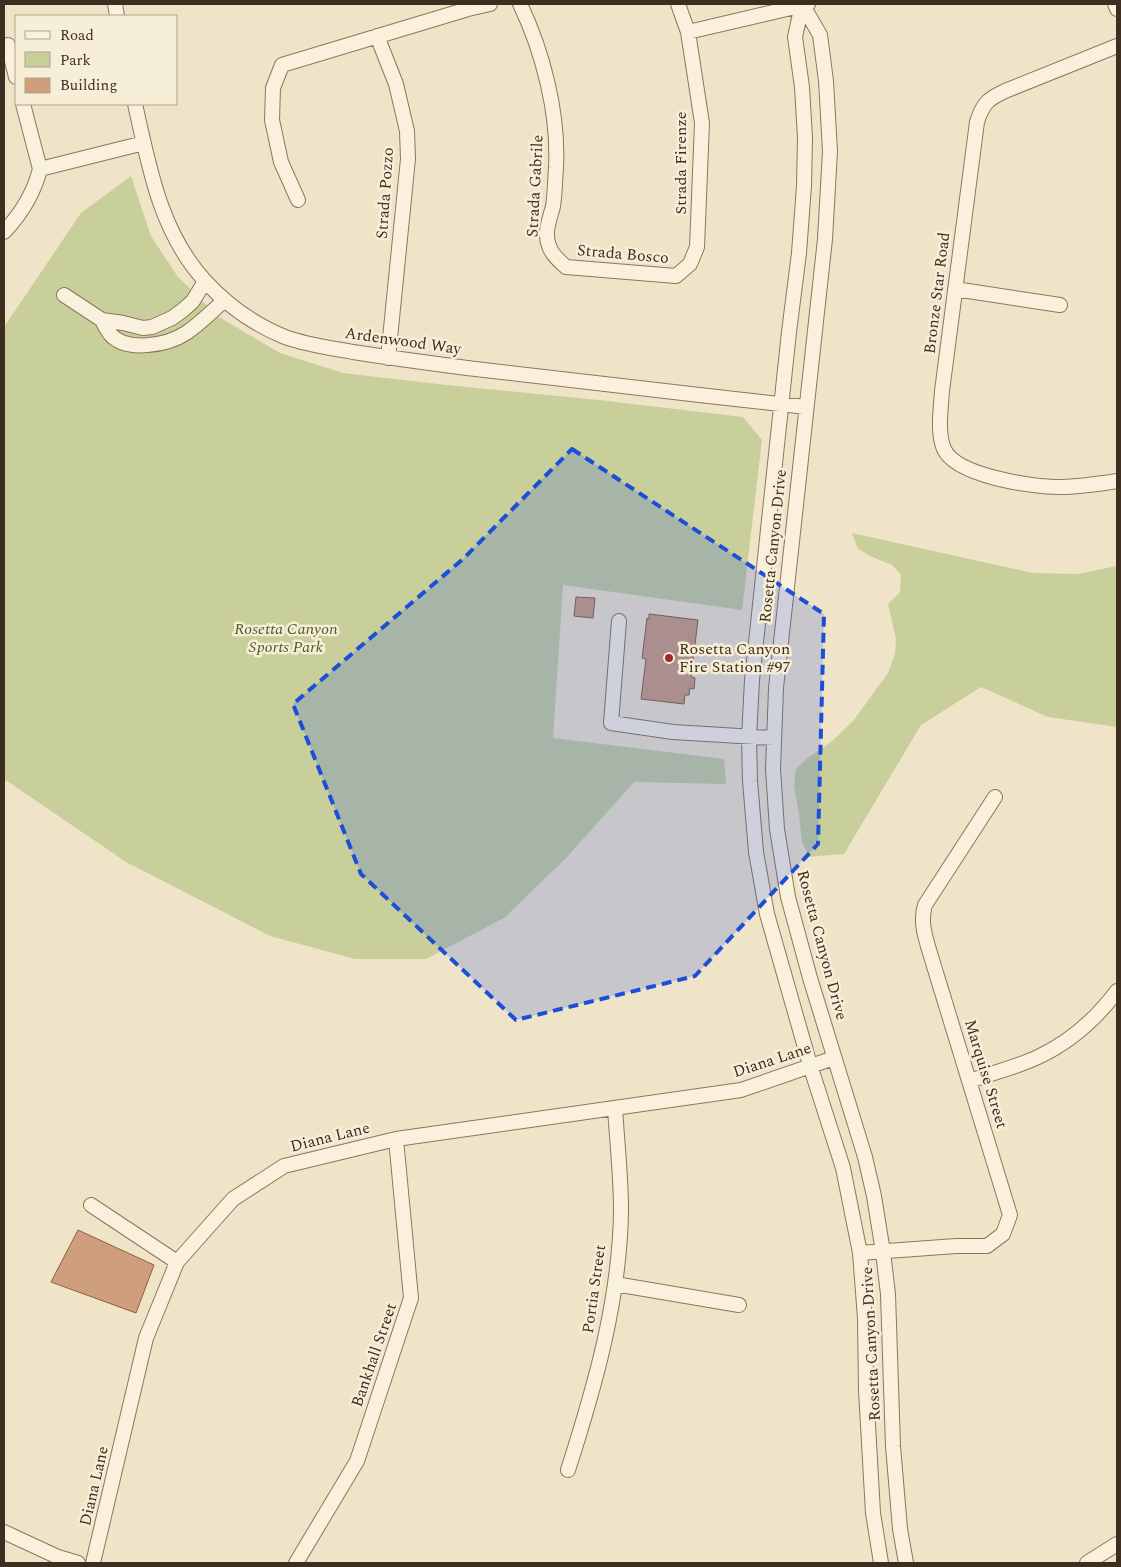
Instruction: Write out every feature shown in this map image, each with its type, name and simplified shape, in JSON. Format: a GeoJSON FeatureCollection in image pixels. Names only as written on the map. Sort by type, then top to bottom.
{"type":"FeatureCollection","features":[{"type":"Feature","properties":{"kind":"street"},"geometry":{"type":"LineString","coordinates":[[298,200],[281,162],[272,120],[273,88],[282,65],[490,4]]}},
{"type":"Feature","properties":{"kind":"street","name":"Strada Gabrile"},"geometry":{"type":"LineString","coordinates":[[520,4],[536,45],[555,126],[556,165],[553,204],[546,236],[552,255]]}},
{"type":"Feature","properties":{"kind":"street","name":"Strada Firenze"},"geometry":{"type":"LineString","coordinates":[[678,4],[688,32],[702,123],[697,246],[690,264]]}},
{"type":"Feature","properties":{"kind":"street"},"geometry":{"type":"LineString","coordinates":[[688,32],[804,4]]}},
{"type":"Feature","properties":{"kind":"street","name":"Rosetta Canyon Drive"},"geometry":{"type":"LineString","coordinates":[[804,4],[795,37],[802,86],[805,138],[800,253],[789,332],[752,680],[749,738],[750,781],[756,852],[767,914],[810,1065],[843,1168],[860,1253],[865,1318],[866,1390],[872,1513],[881,1563]]}},
{"type":"Feature","properties":{"kind":"street","name":"Rosetta Canyon Drive"},"geometry":{"type":"LineString","coordinates":[[804,4],[820,34],[826,81],[830,151],[825,239],[776,688],[773,769],[777,829],[788,897],[810,978],[865,1157],[884,1252],[888,1294],[893,1446],[900,1529],[906,1563]]}},
{"type":"Feature","properties":{"kind":"street"},"geometry":{"type":"LineString","coordinates":[[1115,4],[1117,9]]}},
{"type":"Feature","properties":{"kind":"street","name":"Strada Pozzo"},"geometry":{"type":"LineString","coordinates":[[377,36],[396,84],[407,131],[408,159],[388,358]]}},
{"type":"Feature","properties":{"kind":"street"},"geometry":{"type":"LineString","coordinates":[[4,46],[8,45],[15,73]]}},
{"type":"Feature","properties":{"kind":"street","name":"Bronze Star Road"},"geometry":{"type":"LineString","coordinates":[[1117,46],[1006,91],[985,103],[977,122],[942,391],[940,426],[943,447],[948,456],[954,462],[970,470],[1031,485],[1061,487],[1117,481]]}},
{"type":"Feature","properties":{"kind":"street"},"geometry":{"type":"LineString","coordinates":[[4,232],[23,209],[36,184],[40,169],[23,105]]}},
{"type":"Feature","properties":{"kind":"street","name":"Ardenwood Way"},"geometry":{"type":"LineString","coordinates":[[135,105],[156,190],[167,222],[189,262],[225,300],[263,327],[287,337],[322,347],[388,358],[806,407]]}},
{"type":"Feature","properties":{"kind":"street"},"geometry":{"type":"LineString","coordinates":[[40,169],[144,143]]}},
{"type":"Feature","properties":{"kind":"street","name":"Strada Bosco"},"geometry":{"type":"LineString","coordinates":[[552,255],[566,267],[676,276],[690,264]]}},
{"type":"Feature","properties":{"kind":"street"},"geometry":{"type":"LineString","coordinates":[[64,295],[102,320],[143,328],[152,327],[172,318],[188,306],[205,281]]}},
{"type":"Feature","properties":{"kind":"street"},"geometry":{"type":"LineString","coordinates":[[955,289],[1060,305]]}},
{"type":"Feature","properties":{"kind":"street"},"geometry":{"type":"LineString","coordinates":[[102,320],[110,335],[122,342],[138,346],[164,343],[184,334],[225,300]]}},
{"type":"Feature","properties":{"kind":"street"},"geometry":{"type":"LineString","coordinates":[[619,621],[611,723],[673,732],[774,738]]}},
{"type":"Feature","properties":{"kind":"street","name":"Marquise Street"},"geometry":{"type":"LineString","coordinates":[[860,1253],[956,1246],[987,1246],[1003,1234],[1010,1215],[927,944],[922,915],[925,905],[995,797]]}},
{"type":"Feature","properties":{"kind":"street"},"geometry":{"type":"LineString","coordinates":[[970,1081],[1038,1057],[1060,1046],[1102,1012],[1117,992]]}},
{"type":"Feature","properties":{"kind":"street","name":"Diana Lane"},"geometry":{"type":"LineString","coordinates":[[94,1563],[146,1338],[177,1262],[233,1199],[284,1166],[396,1139],[741,1090],[834,1058]]}},
{"type":"Feature","properties":{"kind":"street","name":"Portia Street"},"geometry":{"type":"LineString","coordinates":[[568,1470],[585,1416],[606,1336],[615,1284],[621,1210],[615,1108]]}},
{"type":"Feature","properties":{"kind":"street","name":"Bankhall Street"},"geometry":{"type":"LineString","coordinates":[[296,1563],[357,1461],[411,1298],[396,1139]]}},
{"type":"Feature","properties":{"kind":"street"},"geometry":{"type":"LineString","coordinates":[[91,1206],[177,1262]]}},
{"type":"Feature","properties":{"kind":"street"},"geometry":{"type":"LineString","coordinates":[[615,1284],[739,1305]]}},
{"type":"Feature","properties":{"kind":"street"},"geometry":{"type":"LineString","coordinates":[[4,1532],[50,1553],[78,1563]]}},
{"type":"Feature","properties":{"kind":"street"},"geometry":{"type":"LineString","coordinates":[[1087,1563],[1117,1544]]}},
{"type":"Feature","properties":{"kind":"highlighted area"},"geometry":{"type":"Polygon","coordinates":[[[572,449],[824,614],[818,844],[695,976],[516,1020],[361,874],[293,704],[463,559],[572,449]]]}},
{"type":"Feature","properties":{"kind":"green space","name":"Rosetta Canyon Sports Park"},"geometry":{"type":"Polygon","coordinates":[[[131,176],[151,236],[178,277],[219,317],[280,353],[343,373],[743,417],[762,440],[742,610],[563,585],[553,738],[724,759],[726,784],[634,782],[567,857],[504,918],[426,959],[355,959],[270,936],[126,862],[4,779],[4,327],[81,213],[131,176]]]}},
{"type":"Feature","properties":{"kind":"green space"},"geometry":{"type":"Polygon","coordinates":[[[852,533],[1033,573],[1078,574],[1117,566],[1117,727],[1048,717],[981,687],[921,725],[844,854],[809,857],[802,842],[794,786],[796,769],[806,759],[831,742],[853,721],[888,673],[895,654],[896,639],[888,604],[900,592],[901,575],[892,565],[858,549],[852,533]]]}},
{"type":"Feature","properties":{"kind":"building"},"geometry":{"type":"Polygon","coordinates":[[[576,597],[595,598],[593,618],[574,616],[576,597]]]}},
{"type":"Feature","properties":{"kind":"building","name":"Rosetta Canyon Fire Station #97"},"geometry":{"type":"Polygon","coordinates":[[[649,614],[698,620],[691,677],[695,678],[694,689],[690,688],[689,695],[685,695],[684,704],[641,699],[646,659],[642,658],[649,614]]]}},
{"type":"Feature","properties":{"kind":"building"},"geometry":{"type":"Polygon","coordinates":[[[78,1230],[154,1265],[136,1313],[51,1282],[78,1230]]]}},
{"type":"Feature","properties":{"kind":"place","name":"Rosetta Canyon Fire Station #97"},"geometry":{"type":"Point","coordinates":[669,658]}}]}
